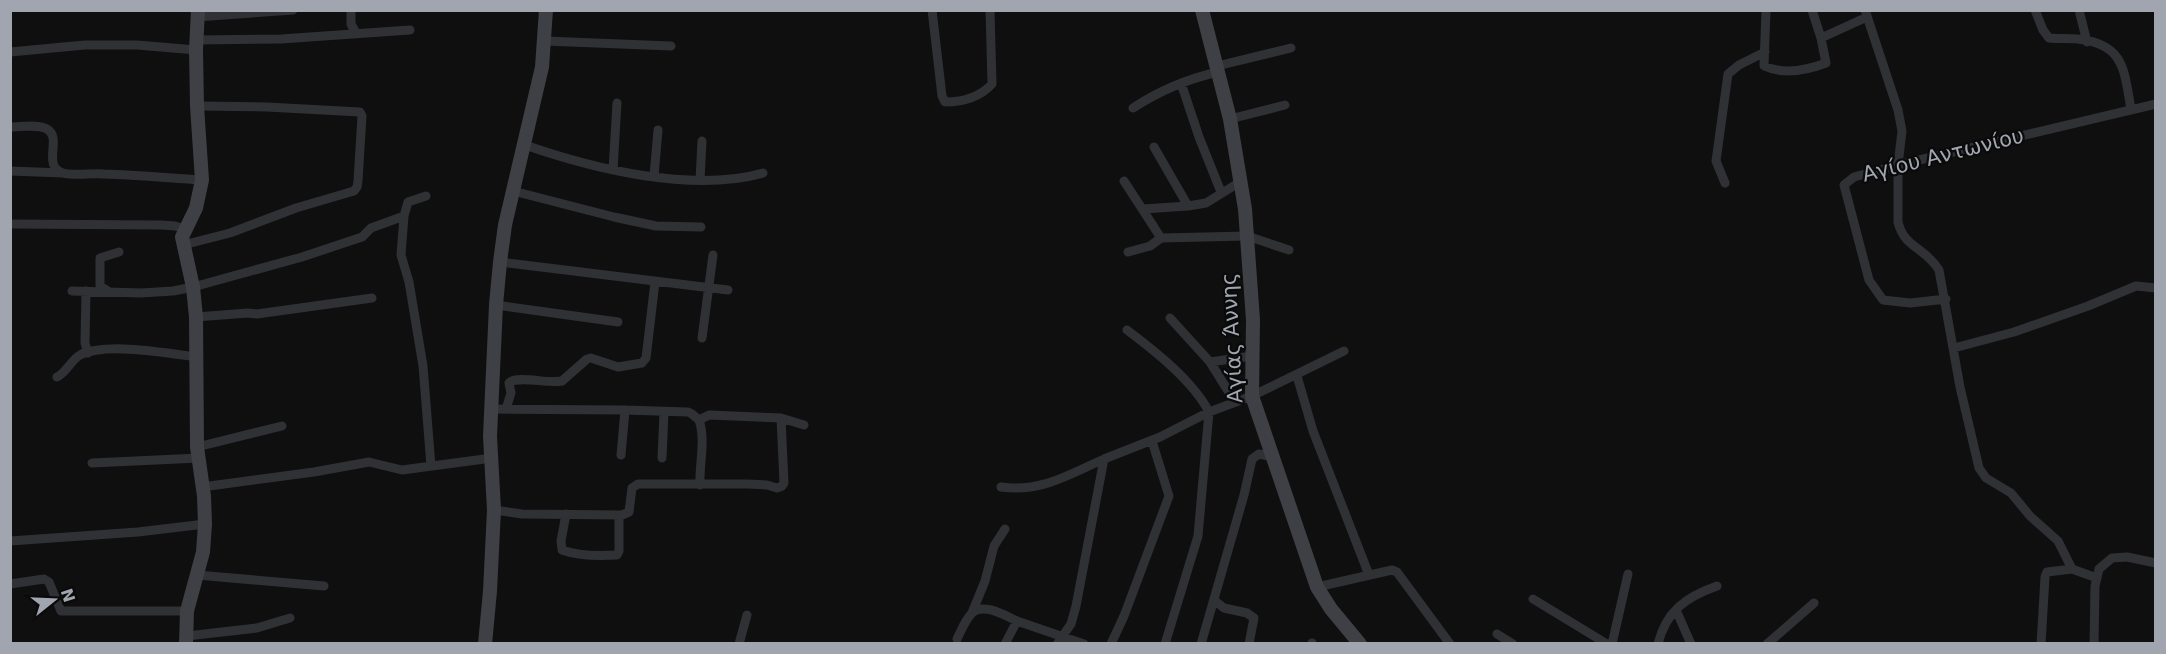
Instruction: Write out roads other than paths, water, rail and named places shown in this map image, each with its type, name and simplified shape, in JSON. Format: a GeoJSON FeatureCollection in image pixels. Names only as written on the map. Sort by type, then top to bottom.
{"type":"FeatureCollection","features":[{"type":"Feature","properties":{"kind":"street"},"geometry":{"type":"LineString","coordinates":[[290,618],[257,628],[187,640],[187,611],[205,542],[205,524],[198,453],[195,384],[196,317],[193,287],[183,245],[185,229],[196,208],[202,180],[197,106],[198,14],[293,10]]}},
{"type":"Feature","properties":{"kind":"street"},"geometry":{"type":"LineString","coordinates":[[351,10],[351,24],[356,33]]}},
{"type":"Feature","properties":{"kind":"street"},"geometry":{"type":"LineString","coordinates":[[485,644],[489,620],[494,510],[491,409],[500,262],[505,225],[542,67],[546,10]]}},
{"type":"Feature","properties":{"kind":"street"},"geometry":{"type":"LineString","coordinates":[[932,10],[942,96],[945,102],[957,102],[979,94],[992,84],[990,10]]}},
{"type":"Feature","properties":{"kind":"street","name":"Αγίας Άννης"},"geometry":{"type":"LineString","coordinates":[[1202,10],[1230,119],[1247,236],[1253,320],[1252,396],[1317,587],[1330,609],[1360,644]]}},
{"type":"Feature","properties":{"kind":"street"},"geometry":{"type":"LineString","coordinates":[[1766,10],[1764,66],[1775,71],[1791,72],[1826,63],[1812,10]]}},
{"type":"Feature","properties":{"kind":"street"},"geometry":{"type":"LineString","coordinates":[[2035,10],[2049,38],[2078,39],[2111,51],[2118,57],[2123,68],[2131,110]]}},
{"type":"Feature","properties":{"kind":"street"},"geometry":{"type":"LineString","coordinates":[[2079,10],[2088,42]]}},
{"type":"Feature","properties":{"kind":"street"},"geometry":{"type":"LineString","coordinates":[[1821,38],[1866,14],[1898,110],[1902,132],[1898,165],[1898,222],[1905,239],[1932,258],[1939,270],[1960,387],[1979,468],[1986,478],[2011,493],[2030,516],[2058,541],[2072,569]]}},
{"type":"Feature","properties":{"kind":"street"},"geometry":{"type":"LineString","coordinates":[[10,52],[85,45],[196,45],[411,30]]}},
{"type":"Feature","properties":{"kind":"street"},"geometry":{"type":"LineString","coordinates":[[545,42],[671,46]]}},
{"type":"Feature","properties":{"kind":"street"},"geometry":{"type":"LineString","coordinates":[[1133,108],[1155,94],[1217,69],[1291,48]]}},
{"type":"Feature","properties":{"kind":"street"},"geometry":{"type":"LineString","coordinates":[[1725,183],[1716,160],[1728,74],[1739,65],[1765,52]]}},
{"type":"Feature","properties":{"kind":"street"},"geometry":{"type":"LineString","coordinates":[[1181,83],[1221,192]]}},
{"type":"Feature","properties":{"kind":"street"},"geometry":{"type":"LineString","coordinates":[[613,170],[617,103]]}},
{"type":"Feature","properties":{"kind":"street","name":"Αγίου Αντωνίου"},"geometry":{"type":"LineString","coordinates":[[1946,299],[1910,303],[1882,300],[1869,280],[1844,185],[1854,177],[1898,165],[2156,104]]}},
{"type":"Feature","properties":{"kind":"street"},"geometry":{"type":"LineString","coordinates":[[1230,119],[1286,105]]}},
{"type":"Feature","properties":{"kind":"street"},"geometry":{"type":"LineString","coordinates":[[183,245],[230,233],[296,208],[354,191],[358,181],[362,116],[360,112],[279,107],[197,106]]}},
{"type":"Feature","properties":{"kind":"street"},"geometry":{"type":"LineString","coordinates":[[10,127],[50,130],[52,161],[55,168],[63,173]]}},
{"type":"Feature","properties":{"kind":"street"},"geometry":{"type":"LineString","coordinates":[[654,177],[657,130]]}},
{"type":"Feature","properties":{"kind":"street"},"geometry":{"type":"LineString","coordinates":[[700,180],[702,141]]}},
{"type":"Feature","properties":{"kind":"street"},"geometry":{"type":"LineString","coordinates":[[525,146],[566,159],[654,177],[700,180],[742,179],[763,173]]}},
{"type":"Feature","properties":{"kind":"street"},"geometry":{"type":"LineString","coordinates":[[1154,147],[1188,206]]}},
{"type":"Feature","properties":{"kind":"street"},"geometry":{"type":"LineString","coordinates":[[10,171],[202,180]]}},
{"type":"Feature","properties":{"kind":"street"},"geometry":{"type":"LineString","coordinates":[[1124,181],[1161,238]]}},
{"type":"Feature","properties":{"kind":"street"},"geometry":{"type":"LineString","coordinates":[[1143,209],[1188,206],[1206,202],[1240,182]]}},
{"type":"Feature","properties":{"kind":"street"},"geometry":{"type":"LineString","coordinates":[[513,190],[656,226],[701,227]]}},
{"type":"Feature","properties":{"kind":"street"},"geometry":{"type":"LineString","coordinates":[[426,196],[408,202],[404,216],[400,255],[409,282],[423,366],[431,466]]}},
{"type":"Feature","properties":{"kind":"street"},"geometry":{"type":"LineString","coordinates":[[72,291],[173,291],[193,287],[302,257],[362,237],[371,228],[404,216]]}},
{"type":"Feature","properties":{"kind":"street"},"geometry":{"type":"LineString","coordinates":[[10,224],[161,225],[185,229]]}},
{"type":"Feature","properties":{"kind":"street"},"geometry":{"type":"LineString","coordinates":[[1128,252],[1150,246],[1161,238],[1247,236],[1289,250]]}},
{"type":"Feature","properties":{"kind":"street"},"geometry":{"type":"LineString","coordinates":[[110,292],[100,286],[100,258],[119,252]]}},
{"type":"Feature","properties":{"kind":"street"},"geometry":{"type":"LineString","coordinates":[[702,338],[712,255]]}},
{"type":"Feature","properties":{"kind":"street"},"geometry":{"type":"LineString","coordinates":[[500,262],[728,290]]}},
{"type":"Feature","properties":{"kind":"street"},"geometry":{"type":"LineString","coordinates":[[506,409],[511,393],[509,383],[516,378],[526,381],[562,381],[591,358],[618,367],[642,363],[646,358],[656,282]]}},
{"type":"Feature","properties":{"kind":"street"},"geometry":{"type":"LineString","coordinates":[[1954,348],[2014,332],[2136,286],[2156,288]]}},
{"type":"Feature","properties":{"kind":"street"},"geometry":{"type":"LineString","coordinates":[[86,291],[84,333],[88,353]]}},
{"type":"Feature","properties":{"kind":"street"},"geometry":{"type":"LineString","coordinates":[[196,317],[256,314],[372,298]]}},
{"type":"Feature","properties":{"kind":"street"},"geometry":{"type":"LineString","coordinates":[[496,305],[618,322]]}},
{"type":"Feature","properties":{"kind":"street"},"geometry":{"type":"LineString","coordinates":[[1170,318],[1210,362],[1235,402]]}},
{"type":"Feature","properties":{"kind":"street"},"geometry":{"type":"LineString","coordinates":[[1127,330],[1187,382],[1203,400],[1209,412],[1198,536],[1165,644]]}},
{"type":"Feature","properties":{"kind":"street"},"geometry":{"type":"LineString","coordinates":[[57,377],[64,373],[80,355],[111,349],[197,357]]}},
{"type":"Feature","properties":{"kind":"street"},"geometry":{"type":"LineString","coordinates":[[1001,488],[1016,490],[1036,488],[1152,441],[1209,412],[1297,376],[1344,351]]}},
{"type":"Feature","properties":{"kind":"street"},"geometry":{"type":"LineString","coordinates":[[1210,362],[1252,356]]}},
{"type":"Feature","properties":{"kind":"street"},"geometry":{"type":"LineString","coordinates":[[1297,376],[1313,431],[1369,575]]}},
{"type":"Feature","properties":{"kind":"street"},"geometry":{"type":"LineString","coordinates":[[491,409],[625,410],[692,414],[699,420],[702,434],[700,485]]}},
{"type":"Feature","properties":{"kind":"street"},"geometry":{"type":"LineString","coordinates":[[621,455],[625,410]]}},
{"type":"Feature","properties":{"kind":"street"},"geometry":{"type":"LineString","coordinates":[[662,458],[664,412]]}},
{"type":"Feature","properties":{"kind":"street"},"geometry":{"type":"LineString","coordinates":[[699,420],[710,415],[781,418],[804,425]]}},
{"type":"Feature","properties":{"kind":"street"},"geometry":{"type":"LineString","coordinates":[[494,510],[522,514],[620,515],[629,512],[632,488],[639,484],[782,486],[784,483],[781,418]]}},
{"type":"Feature","properties":{"kind":"street"},"geometry":{"type":"LineString","coordinates":[[92,463],[198,453],[282,426]]}},
{"type":"Feature","properties":{"kind":"street"},"geometry":{"type":"LineString","coordinates":[[1111,644],[1124,616],[1169,496],[1152,441]]}},
{"type":"Feature","properties":{"kind":"street"},"geometry":{"type":"LineString","coordinates":[[1201,644],[1244,495],[1252,459],[1259,454],[1273,457]]}},
{"type":"Feature","properties":{"kind":"street"},"geometry":{"type":"LineString","coordinates":[[202,487],[369,462],[402,470],[492,458]]}},
{"type":"Feature","properties":{"kind":"street"},"geometry":{"type":"LineString","coordinates":[[1060,640],[1071,624],[1076,606],[1104,459]]}},
{"type":"Feature","properties":{"kind":"street"},"geometry":{"type":"LineString","coordinates":[[566,514],[561,541],[562,550],[608,556],[617,555],[619,551],[620,515]]}},
{"type":"Feature","properties":{"kind":"street"},"geometry":{"type":"LineString","coordinates":[[10,541],[138,532],[205,524]]}},
{"type":"Feature","properties":{"kind":"street"},"geometry":{"type":"LineString","coordinates":[[957,639],[972,613],[985,580],[994,546],[1005,529]]}},
{"type":"Feature","properties":{"kind":"street"},"geometry":{"type":"LineString","coordinates":[[2094,644],[2098,569],[2112,558],[2127,557],[2156,563]]}},
{"type":"Feature","properties":{"kind":"street"},"geometry":{"type":"LineString","coordinates":[[2041,644],[2044,577],[2047,572],[2072,569],[2097,578]]}},
{"type":"Feature","properties":{"kind":"street"},"geometry":{"type":"LineString","coordinates":[[1317,587],[1392,570],[1401,575],[1450,644]]}},
{"type":"Feature","properties":{"kind":"street"},"geometry":{"type":"LineString","coordinates":[[1612,644],[1628,574]]}},
{"type":"Feature","properties":{"kind":"street"},"geometry":{"type":"LineString","coordinates":[[197,575],[324,586]]}},
{"type":"Feature","properties":{"kind":"street"},"geometry":{"type":"LineString","coordinates":[[10,584],[44,579],[49,582],[61,611],[187,611]]}},
{"type":"Feature","properties":{"kind":"street"},"geometry":{"type":"LineString","coordinates":[[1658,644],[1666,620],[1676,610],[1701,591],[1717,586]]}},
{"type":"Feature","properties":{"kind":"street"},"geometry":{"type":"LineString","coordinates":[[1533,599],[1607,644]]}},
{"type":"Feature","properties":{"kind":"street"},"geometry":{"type":"LineString","coordinates":[[1214,600],[1224,608],[1247,613],[1254,618],[1249,644]]}},
{"type":"Feature","properties":{"kind":"street"},"geometry":{"type":"LineString","coordinates":[[1767,644],[1814,603]]}},
{"type":"Feature","properties":{"kind":"street"},"geometry":{"type":"LineString","coordinates":[[972,613],[985,609],[1060,640],[1084,644]]}},
{"type":"Feature","properties":{"kind":"street"},"geometry":{"type":"LineString","coordinates":[[1676,610],[1691,644]]}},
{"type":"Feature","properties":{"kind":"street"},"geometry":{"type":"LineString","coordinates":[[739,644],[747,615]]}},
{"type":"Feature","properties":{"kind":"street"},"geometry":{"type":"LineString","coordinates":[[1005,644],[1017,621]]}},
{"type":"Feature","properties":{"kind":"street"},"geometry":{"type":"LineString","coordinates":[[1497,634],[1513,644]]}}]}
